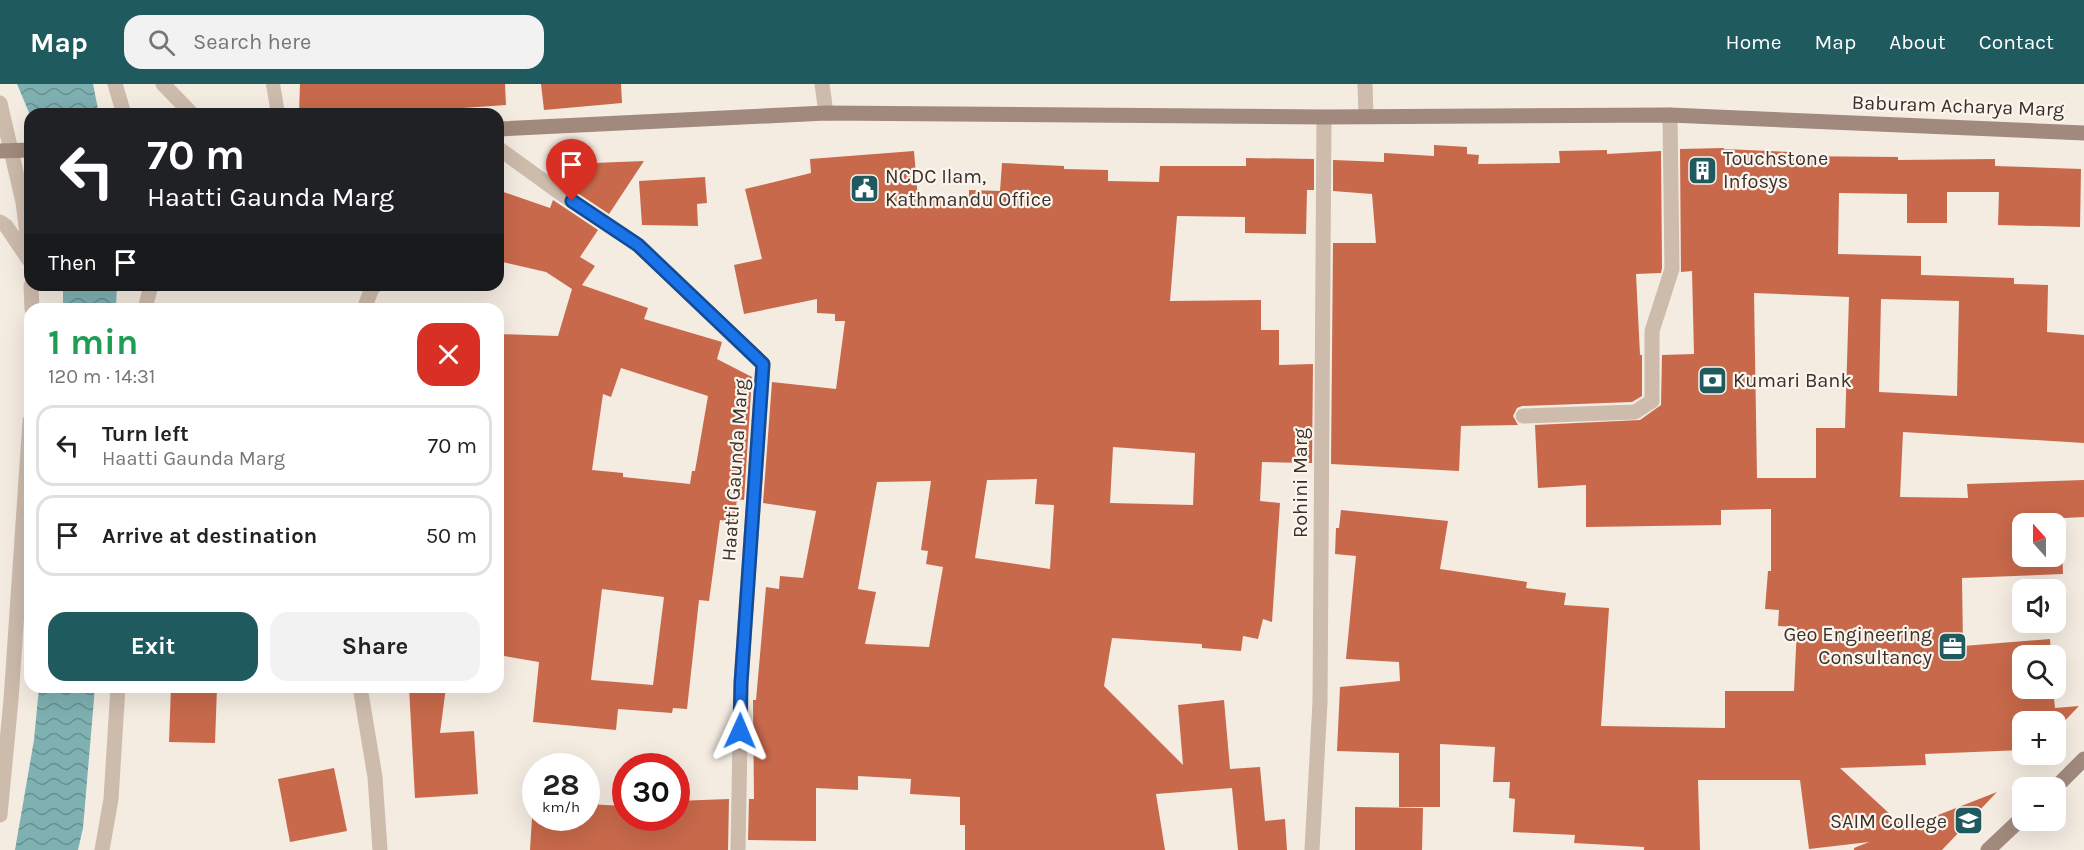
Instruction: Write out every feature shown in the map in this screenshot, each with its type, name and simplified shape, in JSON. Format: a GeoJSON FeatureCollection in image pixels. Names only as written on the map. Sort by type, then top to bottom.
{"type":"FeatureCollection","features":[{"type":"Feature","properties":{"kind":"main road","name":"Baburam Acharya Marg"},"geometry":{"type":"LineString","coordinates":[[504,129],[826,113],[1324,117],[1670,115],[2084,133]]}},
{"type":"Feature","properties":{"kind":"main road"},"geometry":{"type":"LineString","coordinates":[[0,151],[24,150]]}},
{"type":"Feature","properties":{"kind":"main road"},"geometry":{"type":"LineString","coordinates":[[2066,777],[2084,759]]}},
{"type":"Feature","properties":{"kind":"main road"},"geometry":{"type":"LineString","coordinates":[[1988,850],[2012,827]]}},
{"type":"Feature","properties":{"kind":"street"},"geometry":{"type":"LineString","coordinates":[[115,84],[122,108]]}},
{"type":"Feature","properties":{"kind":"street"},"geometry":{"type":"LineString","coordinates":[[163,84],[186,108]]}},
{"type":"Feature","properties":{"kind":"street"},"geometry":{"type":"LineString","coordinates":[[822,84],[826,113]]}},
{"type":"Feature","properties":{"kind":"street"},"geometry":{"type":"LineString","coordinates":[[1365,84],[1366,116]]}},
{"type":"Feature","properties":{"kind":"street"},"geometry":{"type":"LineString","coordinates":[[0,103],[24,210]]}},
{"type":"Feature","properties":{"kind":"street"},"geometry":{"type":"LineString","coordinates":[[1523,416],[1635,412],[1652,401],[1652,331],[1672,269],[1670,115]]}},
{"type":"Feature","properties":{"kind":"street","name":"Rohini Marg"},"geometry":{"type":"LineString","coordinates":[[1312,850],[1320,702],[1324,117]]}},
{"type":"Feature","properties":{"kind":"street","name":"Haatti Gaunda Marg"},"geometry":{"type":"LineString","coordinates":[[504,152],[638,245],[763,364],[741,683],[738,850]]}},
{"type":"Feature","properties":{"kind":"street"},"geometry":{"type":"LineString","coordinates":[[0,222],[6,226],[24,252]]}},
{"type":"Feature","properties":{"kind":"street"},"geometry":{"type":"LineString","coordinates":[[0,815],[11,700],[24,509]]}},
{"type":"Feature","properties":{"kind":"street"},"geometry":{"type":"LineString","coordinates":[[102,850],[111,799],[118,693]]}},
{"type":"Feature","properties":{"kind":"street"},"geometry":{"type":"LineString","coordinates":[[361,693],[375,777],[380,850]]}},
{"type":"Feature","properties":{"kind":"lane"},"geometry":{"type":"LineString","coordinates":[[273,84],[277,108]]}},
{"type":"Feature","properties":{"kind":"water"},"geometry":{"type":"Polygon","coordinates":[[[17,84],[93,84],[98,108],[27,108],[17,84]]]}},
{"type":"Feature","properties":{"kind":"water"},"geometry":{"type":"Polygon","coordinates":[[[63,291],[117,291],[116,303],[63,303],[63,291]]]}},
{"type":"Feature","properties":{"kind":"water"},"geometry":{"type":"Polygon","coordinates":[[[38,693],[94,693],[83,828],[78,850],[15,850],[34,740],[38,693]]]}},
{"type":"Feature","properties":{"kind":"building"},"geometry":{"type":"Polygon","coordinates":[[[300,84],[505,84],[506,105],[463,108],[299,108],[300,84]]]}},
{"type":"Feature","properties":{"kind":"building"},"geometry":{"type":"Polygon","coordinates":[[[541,84],[621,84],[622,103],[544,110],[541,84]]]}},
{"type":"Feature","properties":{"kind":"building"},"geometry":{"type":"Polygon","coordinates":[[[1434,145],[1467,147],[1467,154],[1479,155],[1478,164],[1560,163],[1559,151],[1607,150],[1607,154],[1661,151],[1661,273],[1636,274],[1640,355],[1642,355],[1642,396],[1632,402],[1522,406],[1517,408],[1513,416],[1518,425],[1461,426],[1459,471],[1331,464],[1333,243],[1376,243],[1372,194],[1333,191],[1333,160],[1384,162],[1384,153],[1434,156],[1434,145]]]}},
{"type":"Feature","properties":{"kind":"building"},"geometry":{"type":"Polygon","coordinates":[[[1724,148],[1790,152],[1789,156],[1898,157],[1898,160],[1995,159],[1995,166],[2081,169],[2080,227],[1998,225],[1999,192],[1947,192],[1947,223],[1907,223],[1907,194],[1839,193],[1838,254],[1921,256],[1921,275],[2014,278],[2014,284],[2048,285],[2047,332],[2084,335],[2084,443],[1903,432],[1900,497],[1968,498],[1967,484],[2084,480],[2084,517],[2066,518],[2066,513],[2012,513],[2012,567],[2063,567],[2063,574],[1962,578],[1963,646],[2050,639],[2050,645],[2012,645],[2012,699],[2054,699],[2055,708],[2079,706],[2066,720],[2066,711],[2012,711],[2012,750],[1925,754],[1926,765],[1840,768],[1905,828],[1997,792],[1942,850],[1854,850],[1869,842],[1809,849],[1800,780],[1698,780],[1700,850],[1644,850],[1644,847],[1574,843],[1575,835],[1513,832],[1515,799],[1509,798],[1510,782],[1493,782],[1495,747],[1440,744],[1440,807],[1399,807],[1399,753],[1337,751],[1340,687],[1400,681],[1399,662],[1346,659],[1356,556],[1335,554],[1336,528],[1339,528],[1341,510],[1448,521],[1440,569],[1527,582],[1526,588],[1566,593],[1564,605],[1609,608],[1601,726],[1725,728],[1725,691],[1794,691],[1797,627],[1778,626],[1779,610],[1765,609],[1768,571],[1771,571],[1771,509],[1721,510],[1721,525],[1586,527],[1586,485],[1538,488],[1535,425],[1640,420],[1661,405],[1662,355],[1694,354],[1692,271],[1681,272],[1680,149],[1724,148]],[[1754,293],[1757,478],[1816,478],[1816,428],[1845,428],[1849,297],[1754,293]],[[1881,299],[1879,392],[1957,396],[1959,301],[1881,299]]]}},
{"type":"Feature","properties":{"kind":"building"},"geometry":{"type":"Polygon","coordinates":[[[914,151],[918,199],[969,201],[969,190],[1000,191],[1002,163],[1064,166],[1064,169],[1108,170],[1108,181],[1159,182],[1160,166],[1246,166],[1246,158],[1314,159],[1314,190],[1307,190],[1306,234],[1245,233],[1245,217],[1177,216],[1170,301],[1261,300],[1261,330],[1279,330],[1279,365],[1313,364],[1312,463],[1262,462],[1260,501],[1280,503],[1272,622],[1263,619],[1258,639],[1243,636],[1241,651],[1202,648],[1202,644],[1112,638],[1104,686],[1183,765],[1178,705],[1224,700],[1230,769],[1260,767],[1265,821],[1285,819],[1287,850],[1238,850],[1232,788],[1156,794],[1165,850],[965,850],[965,825],[960,825],[960,797],[910,794],[911,779],[858,776],[858,790],[816,788],[816,841],[748,840],[749,799],[754,799],[753,700],[756,700],[766,587],[779,589],[780,576],[803,578],[816,511],[763,503],[772,382],[836,389],[845,321],[835,321],[835,314],[817,313],[817,299],[744,314],[734,265],[762,259],[745,189],[811,173],[810,159],[914,151]],[[1113,447],[1110,503],[1193,505],[1195,453],[1113,447]],[[1037,479],[987,480],[975,558],[1050,569],[1054,505],[1035,504],[1037,479]],[[931,481],[877,482],[858,589],[876,592],[865,644],[929,647],[943,567],[926,564],[928,551],[921,550],[931,481]]]}},
{"type":"Feature","properties":{"kind":"building"},"geometry":{"type":"Polygon","coordinates":[[[644,161],[609,214],[561,182],[569,164],[644,161]]]}},
{"type":"Feature","properties":{"kind":"building"},"geometry":{"type":"Polygon","coordinates":[[[705,177],[707,203],[697,204],[698,226],[642,225],[639,181],[705,177]]]}},
{"type":"Feature","properties":{"kind":"building"},"geometry":{"type":"Polygon","coordinates":[[[504,192],[550,208],[553,200],[598,230],[580,257],[595,266],[582,285],[648,308],[644,319],[722,342],[717,359],[752,377],[744,500],[737,499],[734,522],[720,520],[709,601],[699,600],[687,709],[673,708],[672,713],[618,709],[616,730],[533,722],[539,662],[504,656],[504,334],[558,336],[572,289],[546,272],[504,262],[504,192]],[[621,368],[611,397],[603,394],[592,470],[623,473],[623,477],[690,484],[692,471],[695,471],[708,396],[621,368]],[[602,589],[591,680],[653,685],[664,597],[602,589]]]}},
{"type":"Feature","properties":{"kind":"building"},"geometry":{"type":"Polygon","coordinates":[[[171,693],[217,693],[215,743],[169,742],[171,693]]]}},
{"type":"Feature","properties":{"kind":"building"},"geometry":{"type":"Polygon","coordinates":[[[409,693],[445,693],[440,733],[474,731],[478,794],[415,798],[409,693]]]}},
{"type":"Feature","properties":{"kind":"building"},"geometry":{"type":"Polygon","coordinates":[[[334,768],[347,831],[290,842],[278,779],[334,768]]]}},
{"type":"Feature","properties":{"kind":"building"},"geometry":{"type":"Polygon","coordinates":[[[729,799],[728,850],[530,850],[531,831],[600,831],[600,805],[612,805],[612,831],[690,831],[690,800],[729,799]]]}},
{"type":"Feature","properties":{"kind":"building"},"geometry":{"type":"Polygon","coordinates":[[[1355,807],[1423,808],[1422,850],[1355,850],[1355,807]]]}},
{"type":"Feature","properties":{"kind":"place","name":"Touchstone Infosys"},"geometry":{"type":"Point","coordinates":[1702,170]}},
{"type":"Feature","properties":{"kind":"place","name":"NCDC Ilam, Kathmandu Office"},"geometry":{"type":"Point","coordinates":[864,188]}},
{"type":"Feature","properties":{"kind":"place","name":"Kumari Bank"},"geometry":{"type":"Point","coordinates":[1712,380]}},
{"type":"Feature","properties":{"kind":"place","name":"Geo Engineering Consultancy"},"geometry":{"type":"Point","coordinates":[1953,646]}},
{"type":"Feature","properties":{"kind":"place","name":"SAIM College"},"geometry":{"type":"Point","coordinates":[1968,821]}},
{"type":"Feature","properties":{"kind":"route"},"geometry":{"type":"LineString","coordinates":[[572,201],[638,245],[763,364],[741,683],[740,731]]}}]}
